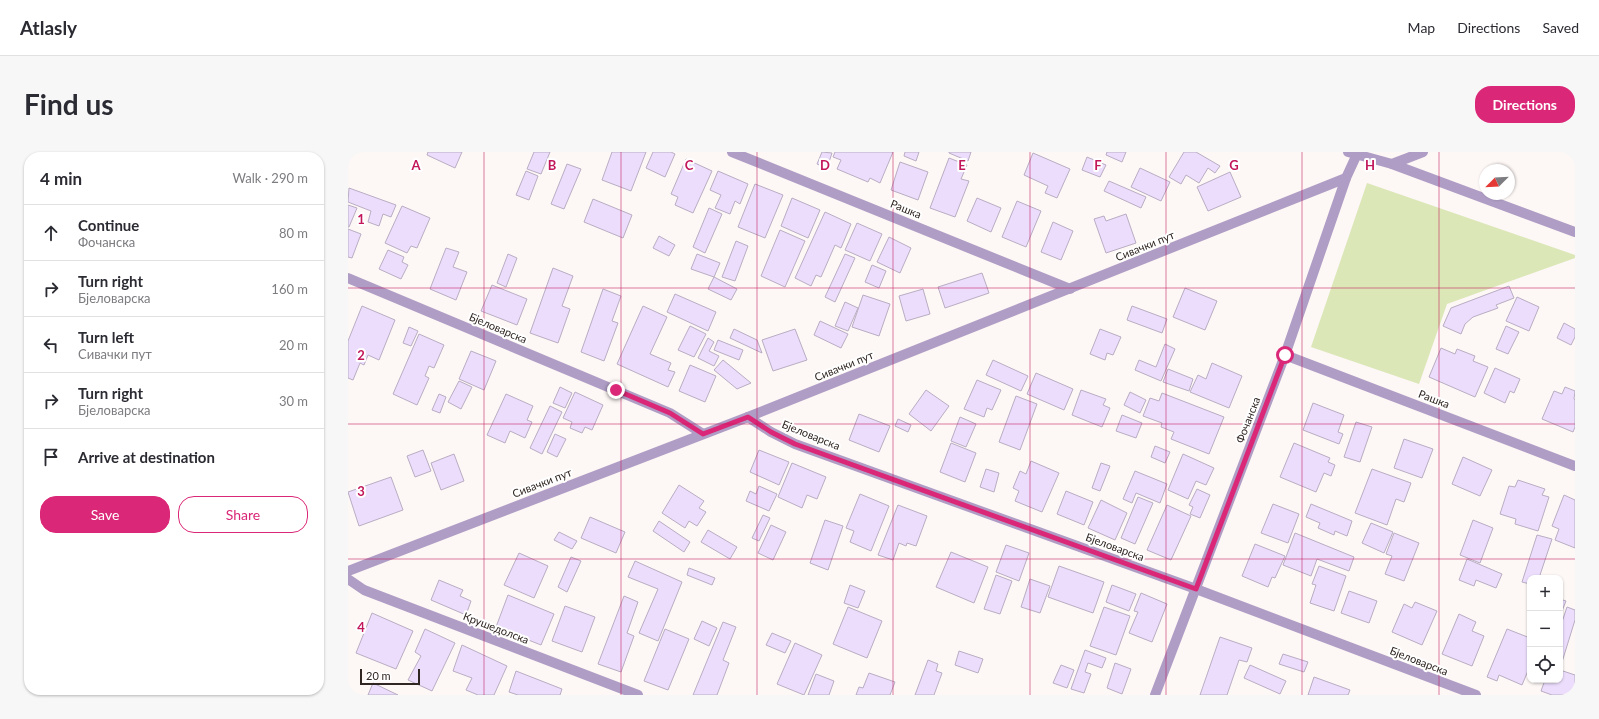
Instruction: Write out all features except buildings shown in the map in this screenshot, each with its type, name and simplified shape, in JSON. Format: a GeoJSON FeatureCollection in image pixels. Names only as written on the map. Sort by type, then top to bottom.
{"type":"FeatureCollection","features":[{"type":"Feature","properties":{"kind":"street","name":"Рашка"},"geometry":{"type":"LineString","coordinates":[[732,152],[1070,288]]}},
{"type":"Feature","properties":{"kind":"street"},"geometry":{"type":"LineString","coordinates":[[1392,164],[1423,152]]}},
{"type":"Feature","properties":{"kind":"street"},"geometry":{"type":"LineString","coordinates":[[1355,153],[1392,164],[1575,232]]}},
{"type":"Feature","properties":{"kind":"street","name":"Фочанска"},"geometry":{"type":"LineString","coordinates":[[1155,695],[1285,355],[1355,153]]}},
{"type":"Feature","properties":{"kind":"street","name":"Сивачки пут"},"geometry":{"type":"LineString","coordinates":[[348,571],[748,417],[1346,178]]}},
{"type":"Feature","properties":{"kind":"street","name":"Бјеловарска"},"geometry":{"type":"LineString","coordinates":[[348,278],[670,413],[703,434]]}},
{"type":"Feature","properties":{"kind":"street","name":"Рашка"},"geometry":{"type":"LineString","coordinates":[[1285,355],[1575,466]]}},
{"type":"Feature","properties":{"kind":"street","name":"Бјеловарска"},"geometry":{"type":"LineString","coordinates":[[748,417],[771,432],[795,444],[1196,589],[1476,695]]}},
{"type":"Feature","properties":{"kind":"street","name":"Крушедолска"},"geometry":{"type":"LineString","coordinates":[[348,579],[364,590],[638,695]]}},
{"type":"Feature","properties":{"kind":"green space"},"geometry":{"type":"Polygon","coordinates":[[[1367,183],[1575,255],[1575,258],[1447,304],[1419,384],[1311,347],[1367,183]]]}},
{"type":"Feature","properties":{"kind":"route"},"geometry":{"type":"LineString","coordinates":[[616,390],[670,413],[688,423],[703,434],[748,417],[771,432],[795,444],[1196,589],[1285,355]]}}]}
